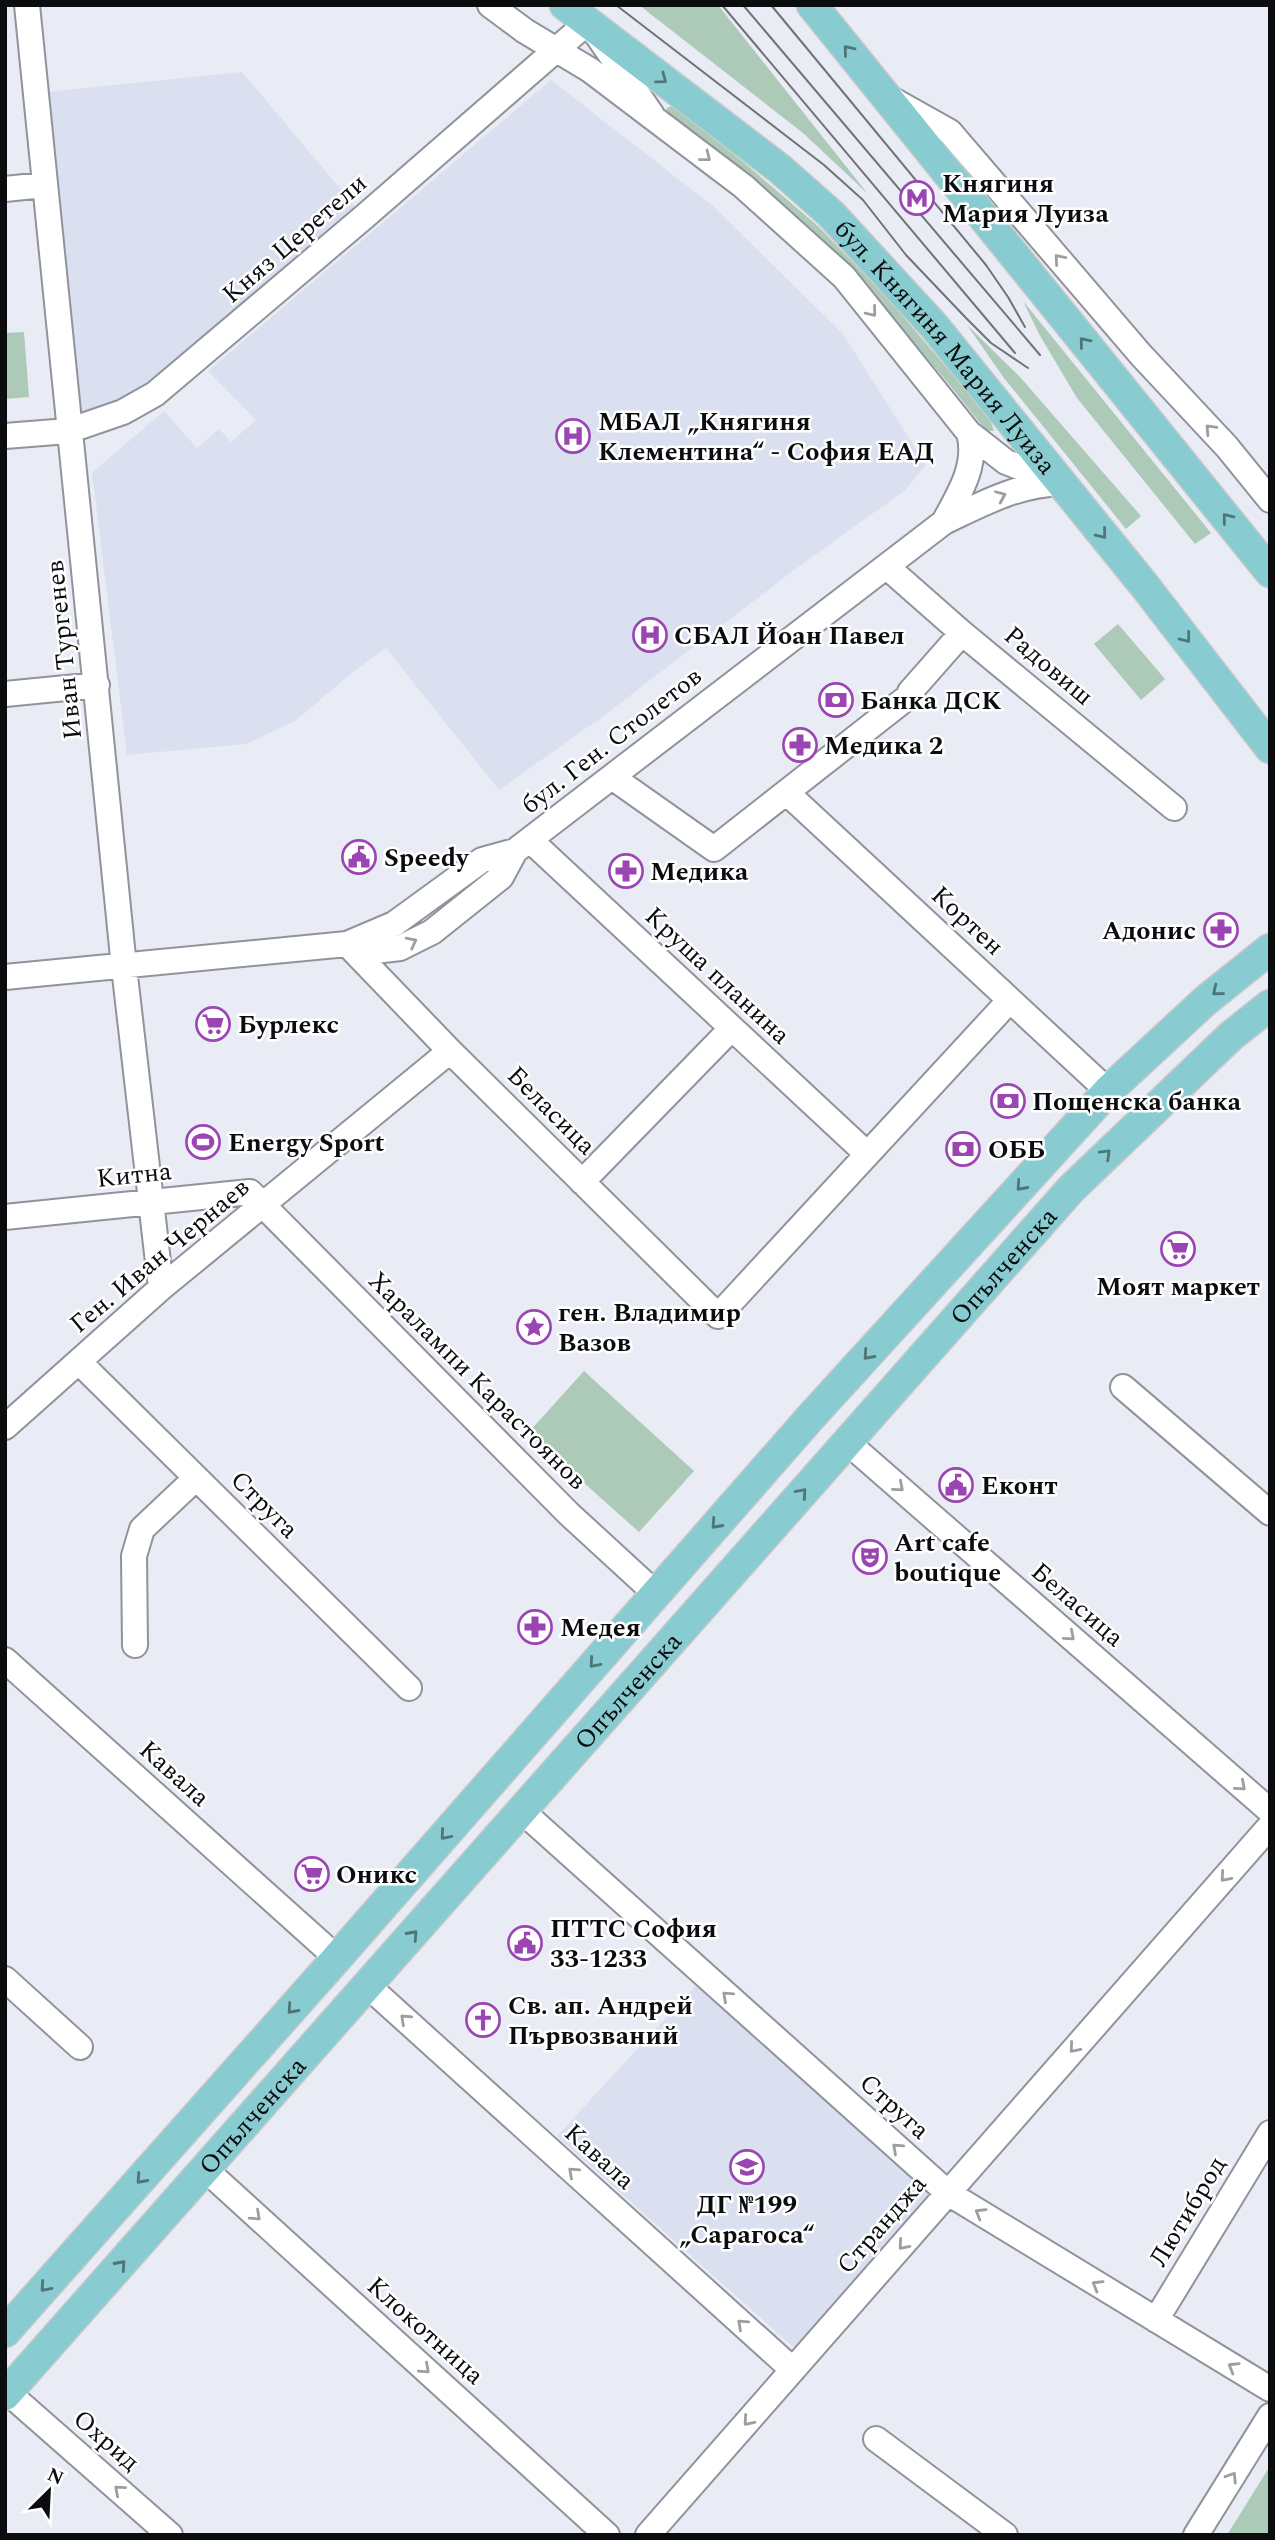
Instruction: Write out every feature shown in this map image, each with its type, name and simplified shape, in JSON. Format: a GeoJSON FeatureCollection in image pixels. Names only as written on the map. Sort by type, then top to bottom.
{"type":"FeatureCollection","features":[{"type":"Feature","properties":{"kind":"main road"},"geometry":{"type":"LineString","coordinates":[[812,5],[1270,572]]}},
{"type":"Feature","properties":{"kind":"main road","name":"бул. Княгиня Мария Луиза"},"geometry":{"type":"LineString","coordinates":[[577,14],[780,169],[831,214],[934,326],[1226,689],[1270,748]]}},
{"type":"Feature","properties":{"kind":"main road","name":"Опълченска"},"geometry":{"type":"LineString","coordinates":[[5,2332],[809,1419],[1108,1091],[1205,1000],[1270,948]]}},
{"type":"Feature","properties":{"kind":"main road","name":"Опълченска"},"geometry":{"type":"LineString","coordinates":[[6,2392],[523,1812],[1071,1189],[1231,1036],[1270,1005]]}},
{"type":"Feature","properties":{"kind":"street","name":"Иван Тургенев"},"geometry":{"type":"LineString","coordinates":[[27,5],[68,431],[97,685],[124,967],[161,1288]]}},
{"type":"Feature","properties":{"kind":"street"},"geometry":{"type":"LineString","coordinates":[[489,5],[652,116],[743,186],[844,278],[969,433],[1006,462],[1061,483]]}},
{"type":"Feature","properties":{"kind":"street"},"geometry":{"type":"LineString","coordinates":[[577,14],[652,116]]}},
{"type":"Feature","properties":{"kind":"street","name":"Княз Церетели"},"geometry":{"type":"LineString","coordinates":[[5,436],[68,431],[123,412],[155,394],[558,50],[577,14]]}},
{"type":"Feature","properties":{"kind":"street"},"geometry":{"type":"LineString","coordinates":[[884,95],[950,132],[1141,355],[1227,447],[1270,500]]}},
{"type":"Feature","properties":{"kind":"street"},"geometry":{"type":"LineString","coordinates":[[5,189],[44,186]]}},
{"type":"Feature","properties":{"kind":"street"},"geometry":{"type":"LineString","coordinates":[[944,522],[970,467],[973,447],[969,433]]}},
{"type":"Feature","properties":{"kind":"street","name":"бул. Ген. Столетов"},"geometry":{"type":"LineString","coordinates":[[5,977],[347,944],[375,951],[400,948],[432,932],[501,877],[523,846],[944,522],[1006,493],[1034,484],[1061,483]]}},
{"type":"Feature","properties":{"kind":"street","name":"Радовиш"},"geometry":{"type":"LineString","coordinates":[[887,567],[962,633],[1174,808]]}},
{"type":"Feature","properties":{"kind":"street"},"geometry":{"type":"LineString","coordinates":[[612,777],[714,849],[907,696],[962,633]]}},
{"type":"Feature","properties":{"kind":"street"},"geometry":{"type":"LineString","coordinates":[[5,694],[97,685]]}},
{"type":"Feature","properties":{"kind":"street","name":"Кортен"},"geometry":{"type":"LineString","coordinates":[[787,793],[1108,1091]]}},
{"type":"Feature","properties":{"kind":"street","name":"Круша планина"},"geometry":{"type":"LineString","coordinates":[[523,846],[732,1028],[866,1153]]}},
{"type":"Feature","properties":{"kind":"street","name":"Беласица"},"geometry":{"type":"LineString","coordinates":[[347,944],[450,1051],[718,1316],[866,1153]]}},
{"type":"Feature","properties":{"kind":"street"},"geometry":{"type":"LineString","coordinates":[[866,1153],[1010,1000]]}},
{"type":"Feature","properties":{"kind":"street"},"geometry":{"type":"LineString","coordinates":[[582,1182],[732,1028]]}},
{"type":"Feature","properties":{"kind":"street","name":"Ген. Иван Чернаев"},"geometry":{"type":"LineString","coordinates":[[5,1427],[161,1288],[450,1051]]}},
{"type":"Feature","properties":{"kind":"street","name":"Китна"},"geometry":{"type":"LineString","coordinates":[[5,1217],[250,1192],[264,1205]]}},
{"type":"Feature","properties":{"kind":"street","name":"Харалампи Карастоянов"},"geometry":{"type":"LineString","coordinates":[[264,1205],[569,1514],[655,1593]]}},
{"type":"Feature","properties":{"kind":"street","name":"Струга"},"geometry":{"type":"LineString","coordinates":[[79,1362],[409,1688]]}},
{"type":"Feature","properties":{"kind":"street"},"geometry":{"type":"LineString","coordinates":[[1123,1387],[1270,1513]]}},
{"type":"Feature","properties":{"kind":"street","name":"Беласица"},"geometry":{"type":"LineString","coordinates":[[847,1442],[1270,1811]]}},
{"type":"Feature","properties":{"kind":"street"},"geometry":{"type":"LineString","coordinates":[[135,1645],[134,1556],[142,1529],[196,1478]]}},
{"type":"Feature","properties":{"kind":"street","name":"Кавала"},"geometry":{"type":"LineString","coordinates":[[5,1660],[337,1958]]}},
{"type":"Feature","properties":{"kind":"street","name":"Струга"},"geometry":{"type":"LineString","coordinates":[[523,1812],[948,2193],[1270,2389]]}},
{"type":"Feature","properties":{"kind":"street","name":"Странджа"},"geometry":{"type":"LineString","coordinates":[[648,2535],[1270,1826]]}},
{"type":"Feature","properties":{"kind":"street"},"geometry":{"type":"LineString","coordinates":[[5,1979],[80,2047]]}},
{"type":"Feature","properties":{"kind":"street","name":"Кавала"},"geometry":{"type":"LineString","coordinates":[[368,1986],[793,2370]]}},
{"type":"Feature","properties":{"kind":"street","name":"Лютиброд"},"geometry":{"type":"LineString","coordinates":[[1156,2320],[1270,2133]]}},
{"type":"Feature","properties":{"kind":"street","name":"Клокотница"},"geometry":{"type":"LineString","coordinates":[[206,2170],[607,2535]]}},
{"type":"Feature","properties":{"kind":"street","name":"Охрид"},"geometry":{"type":"LineString","coordinates":[[6,2392],[170,2535]]}},
{"type":"Feature","properties":{"kind":"street"},"geometry":{"type":"LineString","coordinates":[[1196,2535],[1270,2416]]}},
{"type":"Feature","properties":{"kind":"street"},"geometry":{"type":"LineString","coordinates":[[876,2439],[1005,2535]]}},
{"type":"Feature","properties":{"kind":"shaded area"},"geometry":{"type":"Polygon","coordinates":[[[242,72],[364,217],[182,373],[68,431],[36,93],[242,72]]]}},
{"type":"Feature","properties":{"kind":"shaded area","name":"МБАЛ „Княгиня Клементина“ - София ЕАД"},"geometry":{"type":"Polygon","coordinates":[[[551,80],[713,206],[843,334],[926,465],[904,491],[798,567],[602,717],[499,790],[386,648],[295,721],[246,744],[127,755],[92,473],[164,411],[197,448],[219,429],[231,442],[256,420],[208,371],[551,80]]]}},
{"type":"Feature","properties":{"kind":"shaded area","name":"ДГ №199 „Сарагоса“"},"geometry":{"type":"Polygon","coordinates":[[[700,1981],[937,2198],[799,2352],[557,2136],[700,1981]]]}},
{"type":"Feature","properties":{"kind":"green space"},"geometry":{"type":"Polygon","coordinates":[[[639,5],[718,5],[868,194],[803,133],[639,5]]]}},
{"type":"Feature","properties":{"kind":"green space"},"geometry":{"type":"Polygon","coordinates":[[[672,106],[747,165],[819,227],[890,301],[990,419],[994,431],[987,431],[983,427],[862,282],[666,113],[667,108],[672,106]]]}},
{"type":"Feature","properties":{"kind":"green space"},"geometry":{"type":"Polygon","coordinates":[[[1023,301],[1211,533],[1195,544],[1077,398],[1023,301]]]}},
{"type":"Feature","properties":{"kind":"green space"},"geometry":{"type":"Polygon","coordinates":[[[967,325],[1020,377],[1141,516],[1126,529],[1004,378],[967,325]]]}},
{"type":"Feature","properties":{"kind":"green space"},"geometry":{"type":"Polygon","coordinates":[[[24,332],[29,397],[5,399],[5,333],[24,332]]]}},
{"type":"Feature","properties":{"kind":"green space"},"geometry":{"type":"Polygon","coordinates":[[[1118,624],[1165,679],[1141,700],[1094,644],[1118,624]]]}},
{"type":"Feature","properties":{"kind":"green space"},"geometry":{"type":"Polygon","coordinates":[[[584,1371],[694,1471],[639,1532],[528,1433],[584,1371]]]}},
{"type":"Feature","properties":{"kind":"green space"},"geometry":{"type":"Polygon","coordinates":[[[1270,2466],[1270,2535],[1227,2535],[1270,2466]]]}},
{"type":"Feature","properties":{"kind":"tram line"},"geometry":{"type":"LineString","coordinates":[[616,5],[824,165],[863,200],[906,255],[991,343],[1028,368]]}},
{"type":"Feature","properties":{"kind":"tram line"},"geometry":{"type":"LineString","coordinates":[[722,5],[1015,353]]}},
{"type":"Feature","properties":{"kind":"tram line"},"geometry":{"type":"LineString","coordinates":[[743,5],[1040,355]]}},
{"type":"Feature","properties":{"kind":"tram line"},"geometry":{"type":"LineString","coordinates":[[771,5],[986,265],[1025,327]]}},
{"type":"Feature","properties":{"kind":"place","name":"Княгиня Мария Луиза"},"geometry":{"type":"Point","coordinates":[917,198]}},
{"type":"Feature","properties":{"kind":"place","name":"МБАЛ „Княгиня Клементина“ - София ЕАД"},"geometry":{"type":"Point","coordinates":[573,436]}},
{"type":"Feature","properties":{"kind":"place","name":"СБАЛ Йоан Павел"},"geometry":{"type":"Point","coordinates":[650,635]}},
{"type":"Feature","properties":{"kind":"place","name":"Банка ДСК"},"geometry":{"type":"Point","coordinates":[836,700]}},
{"type":"Feature","properties":{"kind":"place","name":"Медика 2"},"geometry":{"type":"Point","coordinates":[800,745]}},
{"type":"Feature","properties":{"kind":"place","name":"Speedy"},"geometry":{"type":"Point","coordinates":[359,857]}},
{"type":"Feature","properties":{"kind":"place","name":"Медика"},"geometry":{"type":"Point","coordinates":[626,871]}},
{"type":"Feature","properties":{"kind":"place","name":"Адонис"},"geometry":{"type":"Point","coordinates":[1221,930]}},
{"type":"Feature","properties":{"kind":"place","name":"Бурлекс"},"geometry":{"type":"Point","coordinates":[213,1024]}},
{"type":"Feature","properties":{"kind":"place","name":"Пощенска банка"},"geometry":{"type":"Point","coordinates":[1008,1101]}},
{"type":"Feature","properties":{"kind":"place","name":"Energy Sport"},"geometry":{"type":"Point","coordinates":[203,1142]}},
{"type":"Feature","properties":{"kind":"place","name":"ОББ"},"geometry":{"type":"Point","coordinates":[963,1149]}},
{"type":"Feature","properties":{"kind":"place","name":"Моят маркет"},"geometry":{"type":"Point","coordinates":[1178,1249]}},
{"type":"Feature","properties":{"kind":"place","name":"ген. Владимир Вазов"},"geometry":{"type":"Point","coordinates":[534,1327]}},
{"type":"Feature","properties":{"kind":"place","name":"Еконт"},"geometry":{"type":"Point","coordinates":[956,1485]}},
{"type":"Feature","properties":{"kind":"place","name":"Art cafe boutique"},"geometry":{"type":"Point","coordinates":[870,1557]}},
{"type":"Feature","properties":{"kind":"place","name":"Медея"},"geometry":{"type":"Point","coordinates":[535,1627]}},
{"type":"Feature","properties":{"kind":"place","name":"Оникс"},"geometry":{"type":"Point","coordinates":[312,1874]}},
{"type":"Feature","properties":{"kind":"place","name":"ПТТС София 33-1233"},"geometry":{"type":"Point","coordinates":[525,1943]}},
{"type":"Feature","properties":{"kind":"place","name":"Св. ап. Андрей Първозваний"},"geometry":{"type":"Point","coordinates":[483,2020]}},
{"type":"Feature","properties":{"kind":"place","name":"ДГ №199 „Сарагоса“"},"geometry":{"type":"Point","coordinates":[747,2167]}}]}
